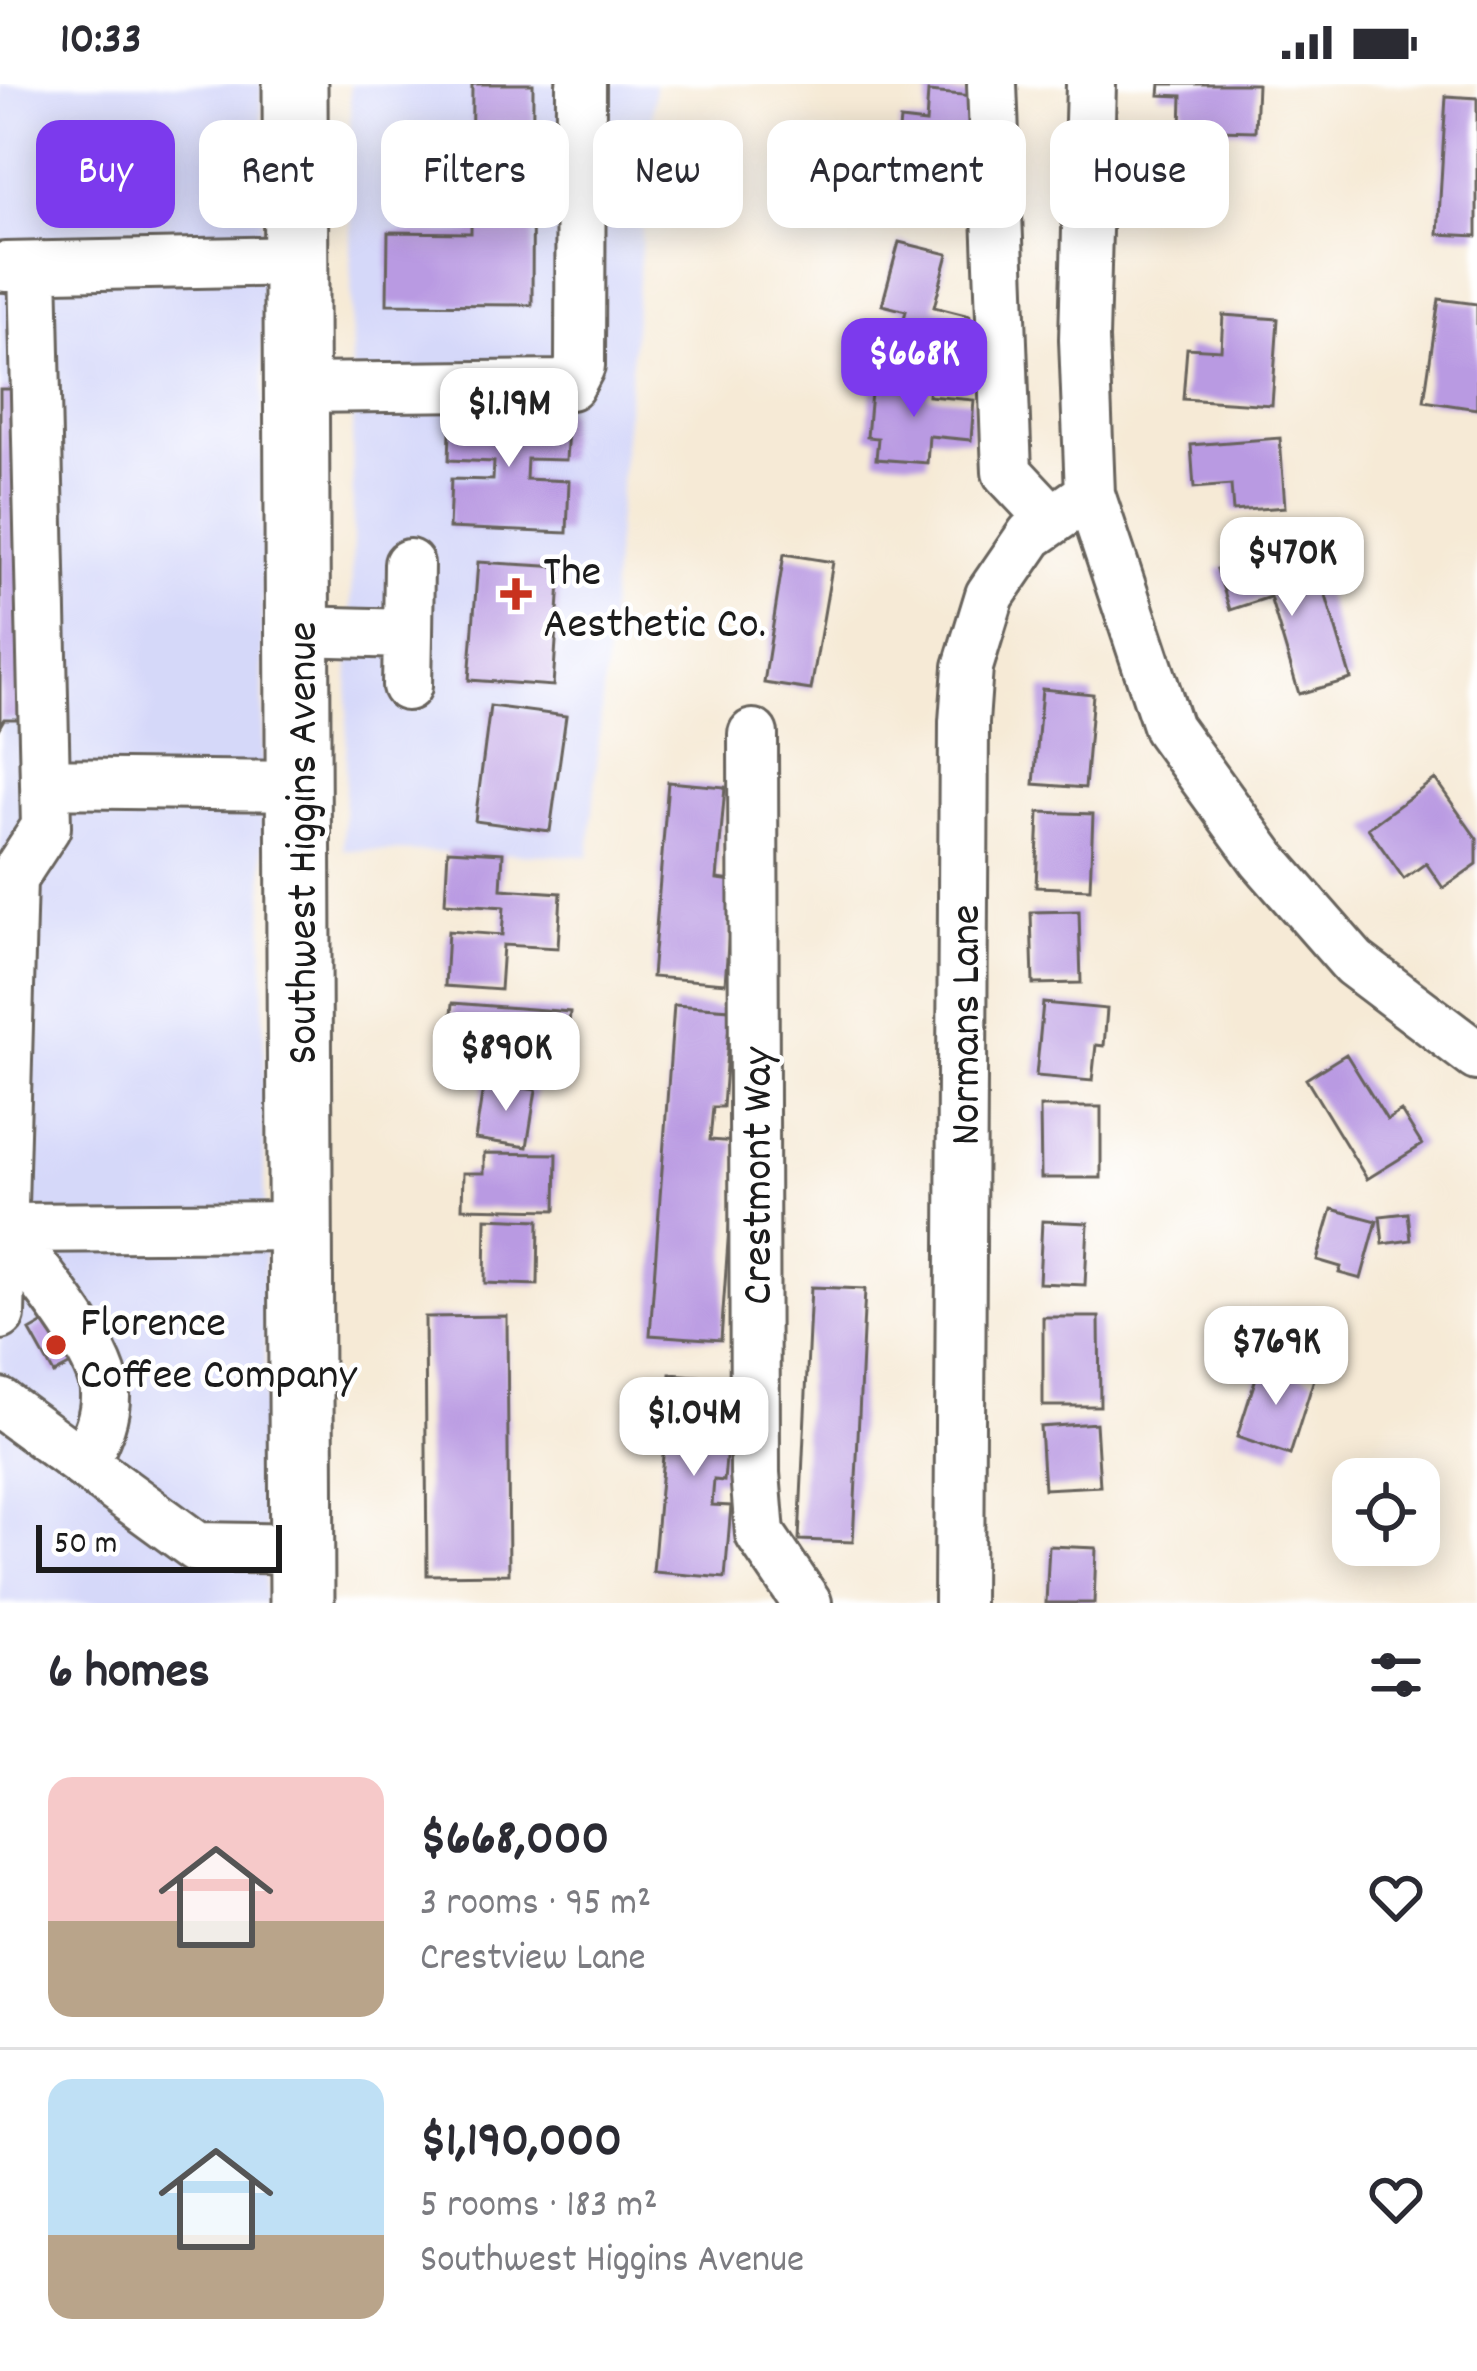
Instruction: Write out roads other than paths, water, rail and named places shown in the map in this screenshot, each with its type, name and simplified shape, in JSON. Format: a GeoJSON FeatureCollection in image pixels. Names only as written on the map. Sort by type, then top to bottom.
{"type":"FeatureCollection","features":[{"type":"Feature","properties":{"kind":"main road","name":"Southwest Higgins Avenue"},"geometry":{"type":"LineString","coordinates":[[295,84],[302,1576]]}},
{"type":"Feature","properties":{"kind":"street"},"geometry":{"type":"LineString","coordinates":[[297,388],[570,385],[580,366],[581,84]]}},
{"type":"Feature","properties":{"kind":"street"},"geometry":{"type":"LineString","coordinates":[[992,84],[1007,472],[1071,507]]}},
{"type":"Feature","properties":{"kind":"street"},"geometry":{"type":"LineString","coordinates":[[1091,84],[1084,339],[1071,507],[1168,728],[1263,859],[1354,963],[1477,1056]]}},
{"type":"Feature","properties":{"kind":"street"},"geometry":{"type":"LineString","coordinates":[[0,1315],[12,879],[46,827],[16,267],[296,261]]}},
{"type":"Feature","properties":{"kind":"street","name":"Normans Lane"},"geometry":{"type":"LineString","coordinates":[[959,1603],[968,667],[990,595],[1030,535],[1071,507]]}},
{"type":"Feature","properties":{"kind":"street"},"geometry":{"type":"LineString","coordinates":[[407,686],[409,564]]}},
{"type":"Feature","properties":{"kind":"street"},"geometry":{"type":"LineString","coordinates":[[298,631],[408,634]]}},
{"type":"Feature","properties":{"kind":"street","name":"Crestmont Way"},"geometry":{"type":"LineString","coordinates":[[753,734],[755,1473],[760,1534],[806,1603]]}},
{"type":"Feature","properties":{"kind":"street"},"geometry":{"type":"LineString","coordinates":[[45,783],[300,787]]}},
{"type":"Feature","properties":{"kind":"street"},"geometry":{"type":"LineString","coordinates":[[2,1228],[301,1226]]}},
{"type":"Feature","properties":{"kind":"street"},"geometry":{"type":"LineString","coordinates":[[2,1228],[65,1310],[106,1388],[102,1424],[84,1464]]}},
{"type":"Feature","properties":{"kind":"street"},"geometry":{"type":"LineString","coordinates":[[0,1403],[197,1547],[302,1576]]}},
{"type":"Feature","properties":{"kind":"place","name":"The Aesthetic Co."},"geometry":{"type":"Point","coordinates":[516,594]}},
{"type":"Feature","properties":{"kind":"place","name":"Florence Coffee Company"},"geometry":{"type":"Point","coordinates":[56,1345]}}]}
